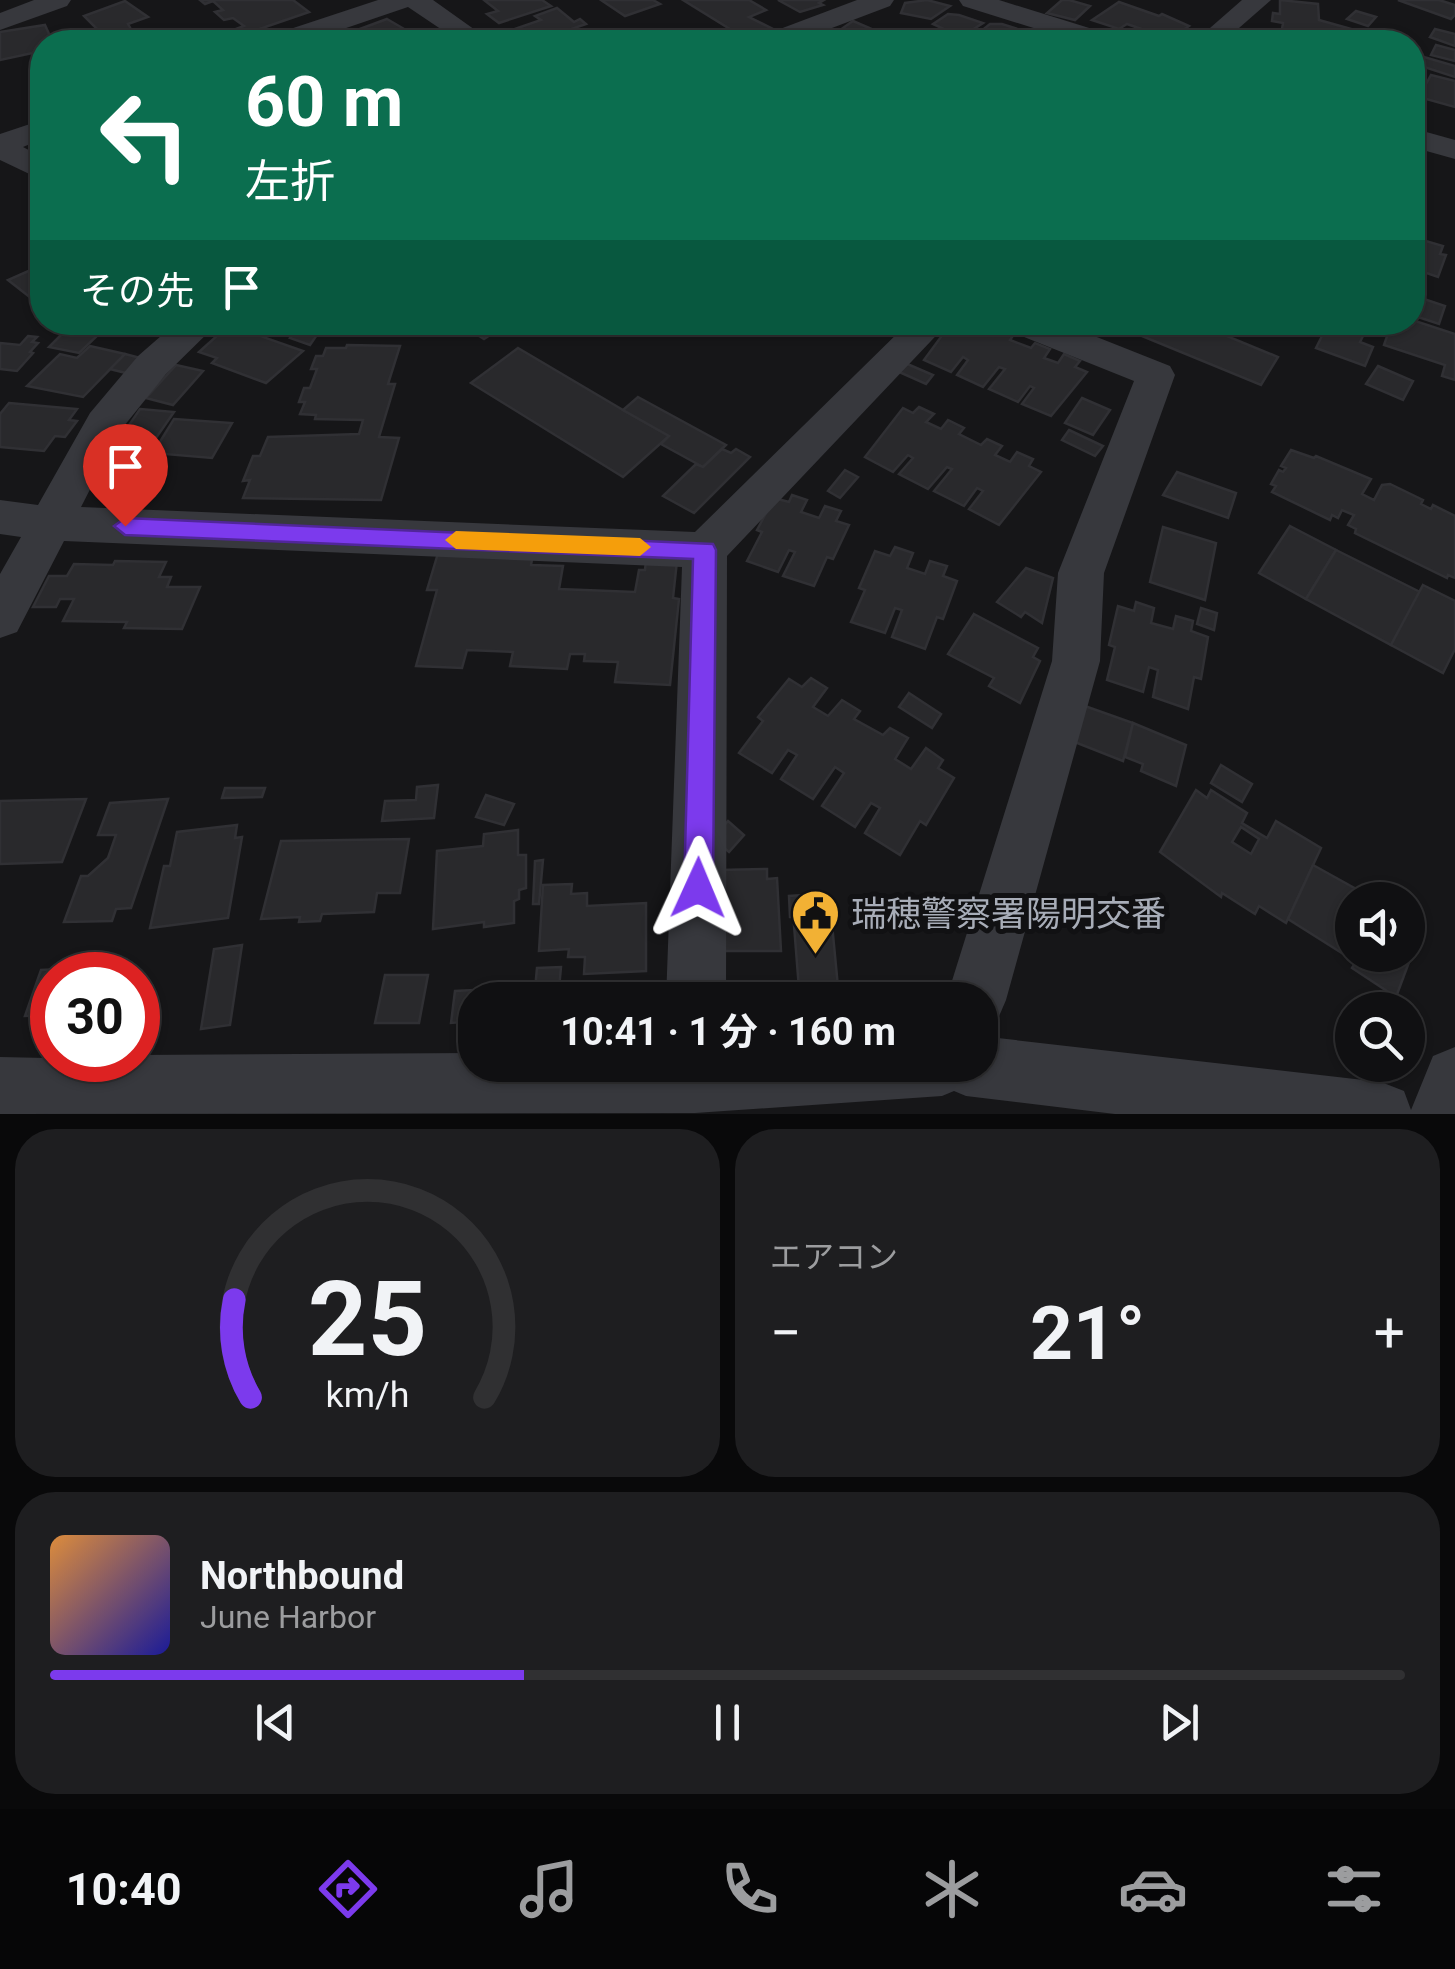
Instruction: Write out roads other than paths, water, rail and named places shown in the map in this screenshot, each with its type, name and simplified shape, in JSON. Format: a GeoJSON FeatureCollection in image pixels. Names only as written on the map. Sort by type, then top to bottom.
{"type":"FeatureCollection","features":[{"type":"Feature","properties":{"kind":"street"},"geometry":{"type":"LineString","coordinates":[[0,22],[58,0]]}},
{"type":"Feature","properties":{"kind":"street"},"geometry":{"type":"LineString","coordinates":[[315,30],[404,0]]}},
{"type":"Feature","properties":{"kind":"street"},"geometry":{"type":"LineString","coordinates":[[415,0],[460,30]]}},
{"type":"Feature","properties":{"kind":"street"},"geometry":{"type":"LineString","coordinates":[[803,30],[882,0]]}},
{"type":"Feature","properties":{"kind":"street"},"geometry":{"type":"LineString","coordinates":[[972,0],[1066,30]]}},
{"type":"Feature","properties":{"kind":"street"},"geometry":{"type":"LineString","coordinates":[[1222,30],[1258,0]]}},
{"type":"Feature","properties":{"kind":"street"},"geometry":{"type":"LineString","coordinates":[[0,146],[30,134]]}},
{"type":"Feature","properties":{"kind":"street"},"geometry":{"type":"LineString","coordinates":[[1425,141],[1455,150]]}},
{"type":"Feature","properties":{"kind":"street"},"geometry":{"type":"LineString","coordinates":[[0,146],[30,163]]}},
{"type":"Feature","properties":{"kind":"street"},"geometry":{"type":"LineString","coordinates":[[0,618],[104,423],[152,364],[185,335]]}},
{"type":"Feature","properties":{"kind":"street"},"geometry":{"type":"LineString","coordinates":[[696,982],[705,550],[919,335]]}},
{"type":"Feature","properties":{"kind":"street"},"geometry":{"type":"LineString","coordinates":[[981,982],[1076,661],[1081,573],[1156,375],[1055,335]]}},
{"type":"Feature","properties":{"kind":"street"},"geometry":{"type":"LineString","coordinates":[[0,517],[48,523],[705,550]]}},
{"type":"Feature","properties":{"kind":"street"},"geometry":{"type":"LineString","coordinates":[[998,1069],[1381,1114]]}},
{"type":"Feature","properties":{"kind":"street"},"geometry":{"type":"LineString","coordinates":[[1442,1114],[1455,1078]]}},
{"type":"Feature","properties":{"kind":"street"},"geometry":{"type":"LineString","coordinates":[[0,1088],[458,1079]]}},
{"type":"Feature","properties":{"kind":"place","name":"瑞穂警察署陽明交番"},"geometry":{"type":"Point","coordinates":[816,956]}}]}
